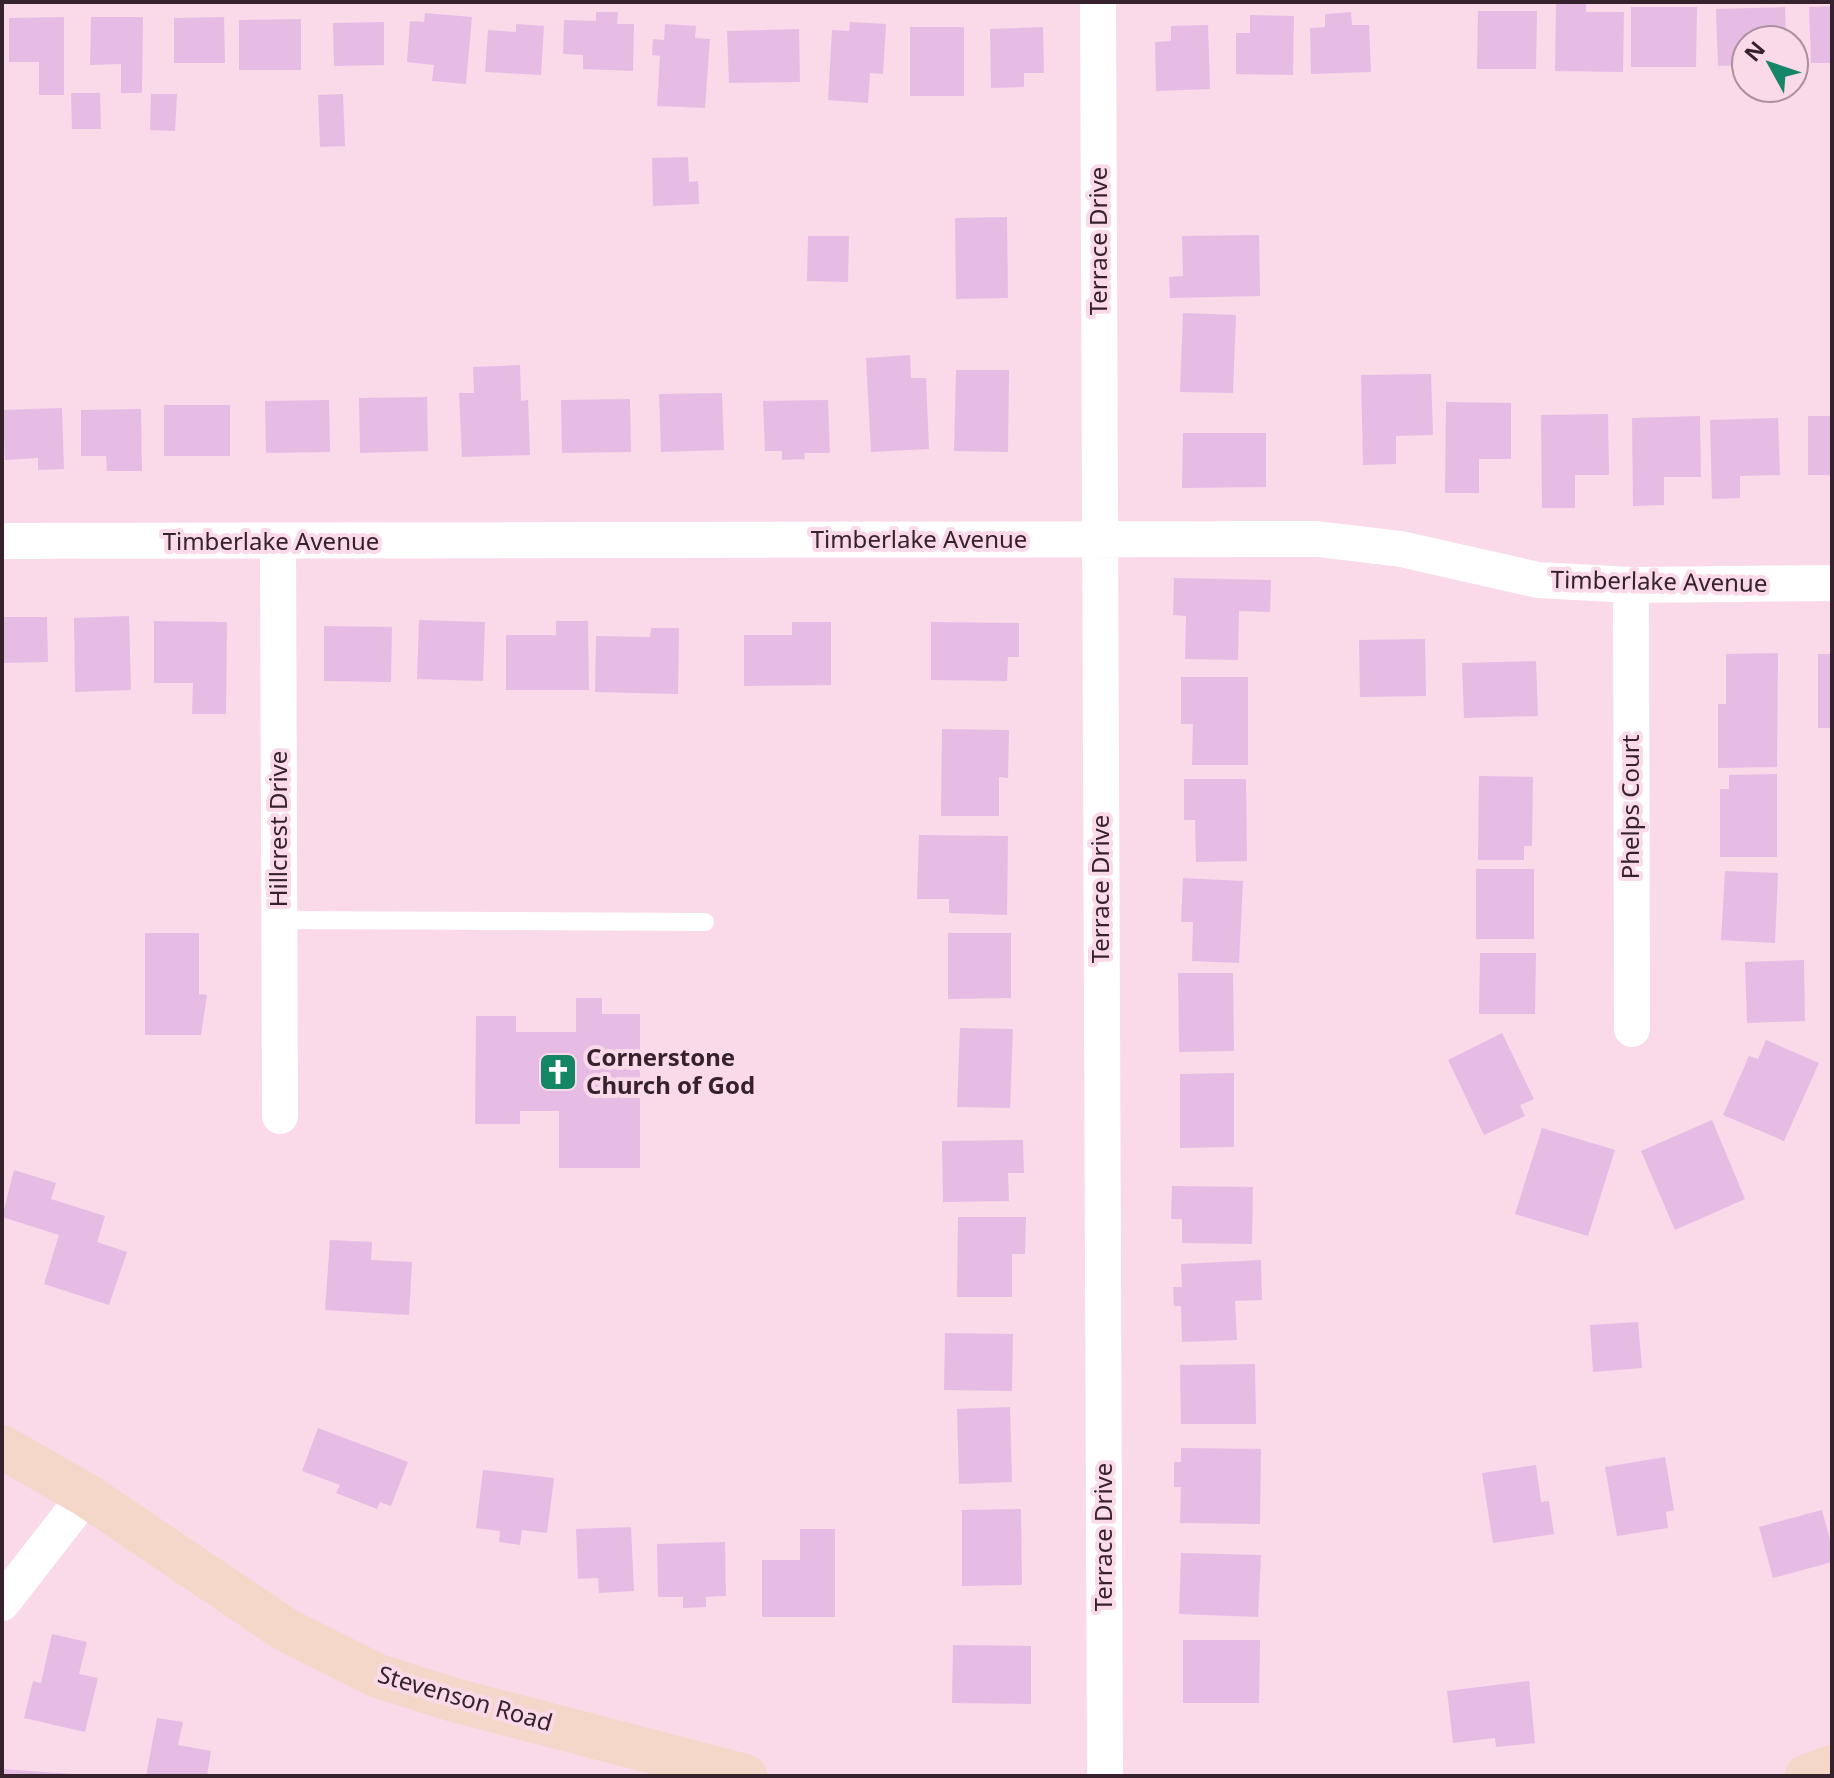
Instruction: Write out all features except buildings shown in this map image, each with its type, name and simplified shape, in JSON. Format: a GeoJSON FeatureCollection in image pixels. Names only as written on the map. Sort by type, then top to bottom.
{"type":"FeatureCollection","features":[{"type":"Feature","properties":{"kind":"main road","name":"Stevenson Road"},"geometry":{"type":"LineString","coordinates":[[2,1447],[86,1495],[286,1630],[378,1676],[454,1700],[745,1776]]}},
{"type":"Feature","properties":{"kind":"main road"},"geometry":{"type":"LineString","coordinates":[[1807,1776],[1832,1767]]}},
{"type":"Feature","properties":{"kind":"street","name":"Terrace Drive"},"geometry":{"type":"LineString","coordinates":[[1098,2],[1105,1776]]}},
{"type":"Feature","properties":{"kind":"street","name":"Timberlake Avenue"},"geometry":{"type":"LineString","coordinates":[[2,541],[1317,539],[1401,549],[1538,580],[1631,585],[1832,583]]}},
{"type":"Feature","properties":{"kind":"street","name":"Hillcrest Drive"},"geometry":{"type":"LineString","coordinates":[[278,542],[280,1116]]}},
{"type":"Feature","properties":{"kind":"street","name":"Phelps Court"},"geometry":{"type":"LineString","coordinates":[[1631,585],[1632,1029]]}},
{"type":"Feature","properties":{"kind":"street"},"geometry":{"type":"LineString","coordinates":[[2,1603],[86,1495]]}},
{"type":"Feature","properties":{"kind":"lane"},"geometry":{"type":"LineString","coordinates":[[280,920],[705,922]]}},
{"type":"Feature","properties":{"kind":"place","name":"Cornerstone Church of God"},"geometry":{"type":"Point","coordinates":[558,1072]}}]}
